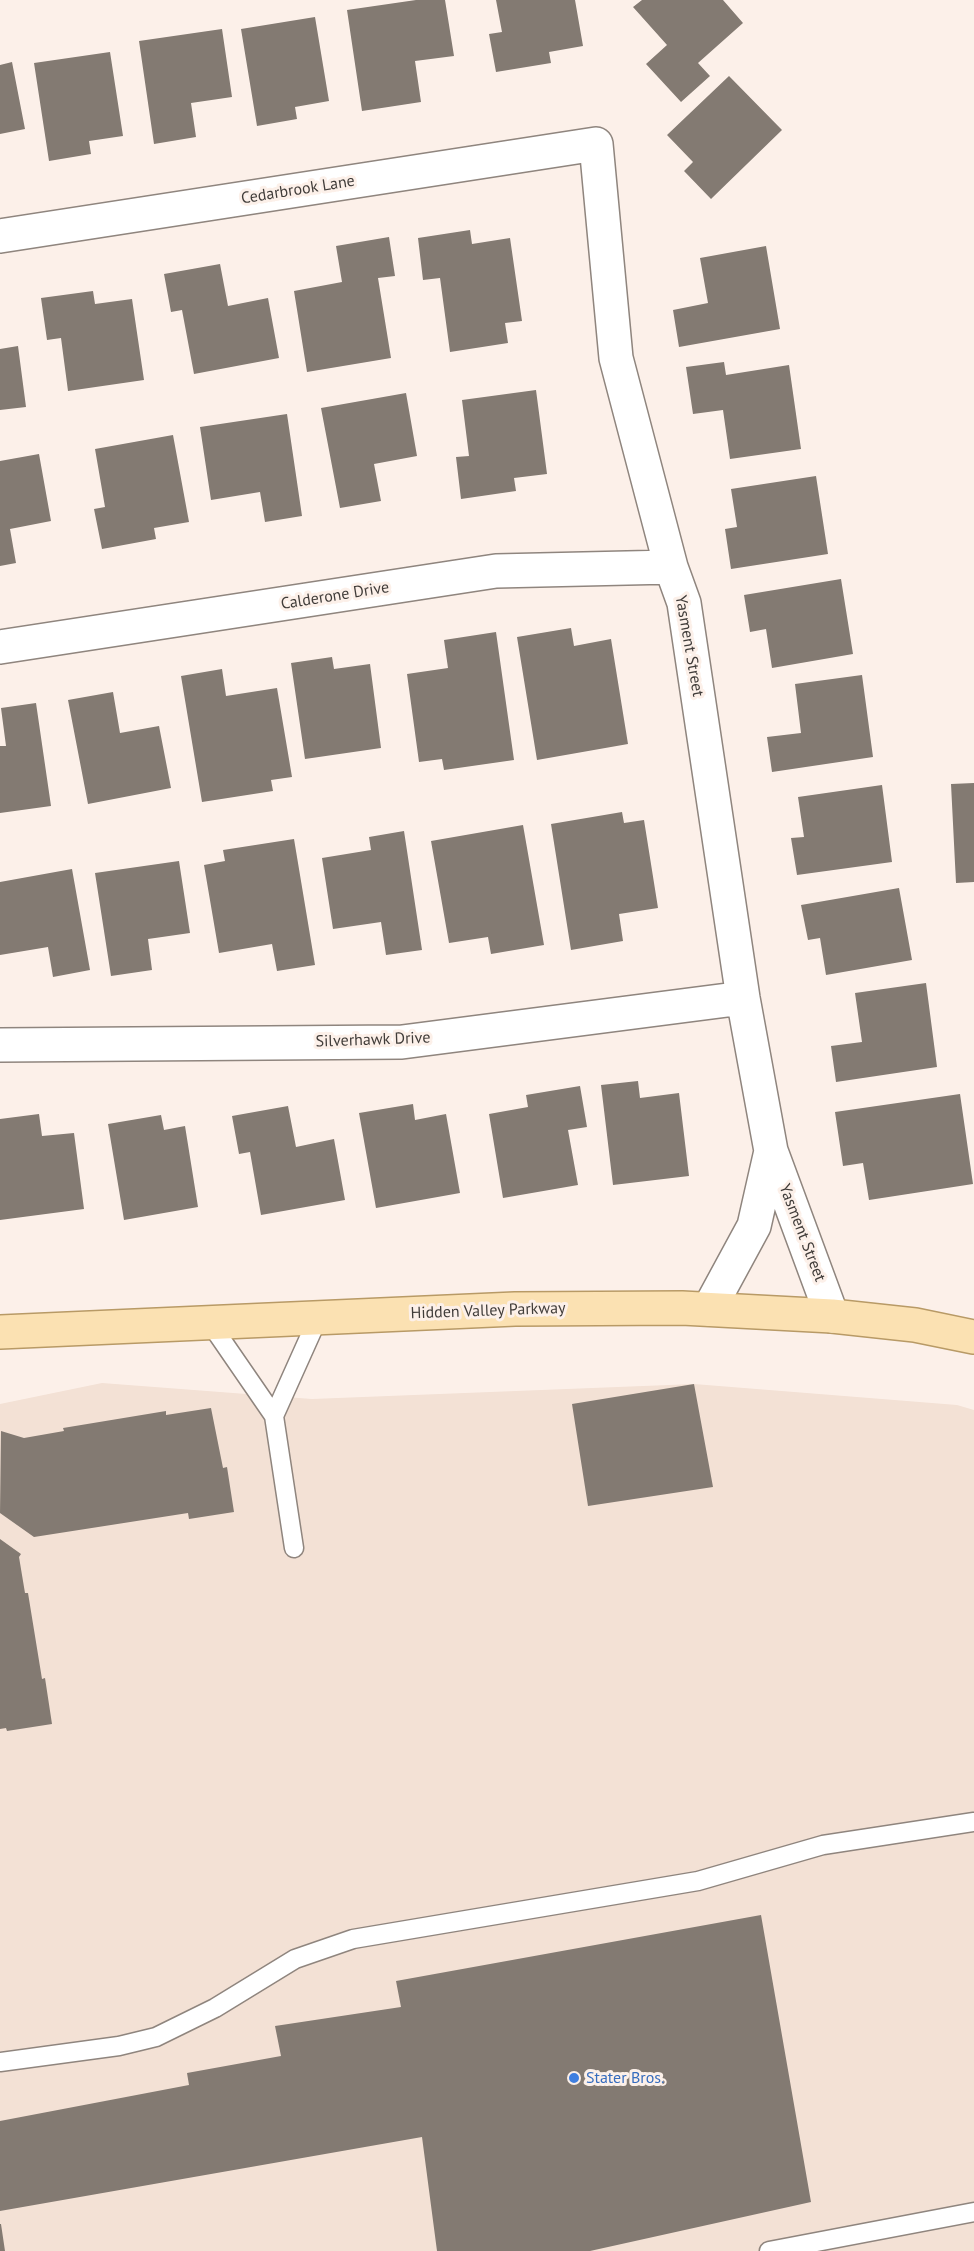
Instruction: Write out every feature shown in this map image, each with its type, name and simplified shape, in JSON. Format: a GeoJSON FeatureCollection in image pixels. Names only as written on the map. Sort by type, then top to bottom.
{"type":"FeatureCollection","features":[{"type":"Feature","properties":{"kind":"main road","name":"Hidden Valley Parkway"},"geometry":{"type":"LineString","coordinates":[[0,1332],[515,1309],[709,1309],[832,1316],[915,1325],[974,1337]]}},
{"type":"Feature","properties":{"kind":"street","name":"Cedarbrook Lane"},"geometry":{"type":"LineString","coordinates":[[0,236],[596,144]]}},
{"type":"Feature","properties":{"kind":"street","name":"Yasment Street"},"geometry":{"type":"LineString","coordinates":[[596,144],[616,358],[671,567],[684,603],[743,998],[771,1151],[832,1316]]}},
{"type":"Feature","properties":{"kind":"street","name":"Calderone Drive"},"geometry":{"type":"LineString","coordinates":[[0,647],[496,571],[671,567]]}},
{"type":"Feature","properties":{"kind":"street","name":"Silverhawk Drive"},"geometry":{"type":"LineString","coordinates":[[0,1045],[402,1042],[743,998]]}},
{"type":"Feature","properties":{"kind":"street","name":"Yasment Street"},"geometry":{"type":"LineString","coordinates":[[709,1309],[754,1226],[771,1151]]}},
{"type":"Feature","properties":{"kind":"lane"},"geometry":{"type":"LineString","coordinates":[[274,1416],[318,1318]]}},
{"type":"Feature","properties":{"kind":"lane"},"geometry":{"type":"LineString","coordinates":[[210,1323],[274,1416],[294,1548]]}},
{"type":"Feature","properties":{"kind":"lane"},"geometry":{"type":"LineString","coordinates":[[0,2062],[119,2046],[156,2037],[215,2008],[295,1959],[353,1939],[698,1881],[823,1845],[974,1822]]}},
{"type":"Feature","properties":{"kind":"lane"},"geometry":{"type":"LineString","coordinates":[[769,2251],[974,2212]]}},
{"type":"Feature","properties":{"kind":"shaded area"},"geometry":{"type":"Polygon","coordinates":[[[102,1383],[312,1399],[694,1384],[957,1405],[974,1410],[974,2251],[0,2251],[0,1404],[102,1383]]]}},
{"type":"Feature","properties":{"kind":"building"},"geometry":{"type":"Polygon","coordinates":[[[416,0],[445,0],[454,56],[415,61],[421,102],[362,111],[347,10],[416,0]]]}},
{"type":"Feature","properties":{"kind":"building"},"geometry":{"type":"Polygon","coordinates":[[[496,0],[575,0],[583,46],[549,52],[551,63],[496,72],[489,34],[502,32],[496,0]]]}},
{"type":"Feature","properties":{"kind":"building"},"geometry":{"type":"Polygon","coordinates":[[[642,0],[723,0],[743,23],[698,63],[710,76],[681,102],[646,64],[667,45],[633,7],[642,0]]]}},
{"type":"Feature","properties":{"kind":"building"},"geometry":{"type":"Polygon","coordinates":[[[315,17],[329,101],[295,107],[297,119],[257,126],[241,29],[315,17]]]}},
{"type":"Feature","properties":{"kind":"building"},"geometry":{"type":"Polygon","coordinates":[[[222,29],[232,97],[191,103],[196,137],[154,144],[139,41],[222,29]]]}},
{"type":"Feature","properties":{"kind":"building"},"geometry":{"type":"Polygon","coordinates":[[[110,52],[123,136],[89,141],[91,154],[49,161],[34,63],[110,52]]]}},
{"type":"Feature","properties":{"kind":"building"},"geometry":{"type":"Polygon","coordinates":[[[12,62],[25,129],[0,134],[0,65],[12,62]]]}},
{"type":"Feature","properties":{"kind":"building"},"geometry":{"type":"Polygon","coordinates":[[[729,76],[782,130],[711,199],[684,171],[693,162],[667,135],[729,76]]]}},
{"type":"Feature","properties":{"kind":"building"},"geometry":{"type":"Polygon","coordinates":[[[470,230],[472,244],[510,238],[522,321],[505,323],[508,343],[450,352],[440,278],[423,280],[418,238],[470,230]]]}},
{"type":"Feature","properties":{"kind":"building"},"geometry":{"type":"Polygon","coordinates":[[[389,237],[395,276],[378,278],[391,358],[307,372],[294,291],[342,282],[336,246],[389,237]]]}},
{"type":"Feature","properties":{"kind":"building"},"geometry":{"type":"Polygon","coordinates":[[[766,246],[780,329],[679,347],[673,310],[708,303],[700,258],[766,246]]]}},
{"type":"Feature","properties":{"kind":"building"},"geometry":{"type":"Polygon","coordinates":[[[220,264],[228,306],[268,298],[279,358],[194,374],[182,310],[171,312],[164,274],[220,264]]]}},
{"type":"Feature","properties":{"kind":"building"},"geometry":{"type":"Polygon","coordinates":[[[93,291],[95,304],[132,299],[144,380],[68,391],[61,338],[47,340],[41,298],[93,291]]]}},
{"type":"Feature","properties":{"kind":"building"},"geometry":{"type":"Polygon","coordinates":[[[18,346],[26,407],[0,410],[0,349],[18,346]]]}},
{"type":"Feature","properties":{"kind":"building"},"geometry":{"type":"Polygon","coordinates":[[[724,362],[726,375],[789,365],[801,449],[730,459],[723,410],[693,414],[686,367],[724,362]]]}},
{"type":"Feature","properties":{"kind":"building"},"geometry":{"type":"Polygon","coordinates":[[[536,390],[547,474],[514,478],[516,491],[461,499],[456,457],[469,456],[462,400],[536,390]]]}},
{"type":"Feature","properties":{"kind":"building"},"geometry":{"type":"Polygon","coordinates":[[[406,393],[417,456],[374,464],[381,501],[340,508],[321,408],[406,393]]]}},
{"type":"Feature","properties":{"kind":"building"},"geometry":{"type":"Polygon","coordinates":[[[287,414],[302,516],[265,522],[260,492],[211,500],[200,427],[287,414]]]}},
{"type":"Feature","properties":{"kind":"building"},"geometry":{"type":"Polygon","coordinates":[[[173,435],[189,522],[154,528],[156,539],[102,549],[94,509],[105,507],[95,449],[173,435]]]}},
{"type":"Feature","properties":{"kind":"building"},"geometry":{"type":"Polygon","coordinates":[[[39,454],[51,521],[10,529],[16,563],[0,566],[0,461],[39,454]]]}},
{"type":"Feature","properties":{"kind":"building"},"geometry":{"type":"Polygon","coordinates":[[[816,476],[828,554],[731,569],[725,529],[737,527],[731,489],[816,476]]]}},
{"type":"Feature","properties":{"kind":"building"},"geometry":{"type":"Polygon","coordinates":[[[841,579],[853,654],[772,668],[766,629],[750,632],[744,595],[841,579]]]}},
{"type":"Feature","properties":{"kind":"building"},"geometry":{"type":"Polygon","coordinates":[[[571,628],[574,646],[611,639],[628,744],[537,760],[517,637],[571,628]]]}},
{"type":"Feature","properties":{"kind":"building"},"geometry":{"type":"Polygon","coordinates":[[[496,632],[514,760],[444,770],[442,759],[419,762],[407,674],[448,668],[444,640],[496,632]]]}},
{"type":"Feature","properties":{"kind":"building"},"geometry":{"type":"Polygon","coordinates":[[[332,657],[334,669],[370,664],[381,748],[305,759],[291,663],[332,657]]]}},
{"type":"Feature","properties":{"kind":"building"},"geometry":{"type":"Polygon","coordinates":[[[222,669],[226,696],[277,688],[292,777],[271,780],[273,791],[202,802],[181,676],[222,669]]]}},
{"type":"Feature","properties":{"kind":"building"},"geometry":{"type":"Polygon","coordinates":[[[862,675],[873,757],[772,772],[767,737],[801,733],[795,684],[862,675]]]}},
{"type":"Feature","properties":{"kind":"building"},"geometry":{"type":"Polygon","coordinates":[[[113,692],[120,733],[159,726],[171,788],[88,804],[68,700],[113,692]]]}},
{"type":"Feature","properties":{"kind":"building"},"geometry":{"type":"Polygon","coordinates":[[[36,703],[51,806],[0,813],[0,746],[6,746],[1,708],[36,703]]]}},
{"type":"Feature","properties":{"kind":"building"},"geometry":{"type":"Polygon","coordinates":[[[974,783],[974,882],[956,883],[951,784],[974,783]]]}},
{"type":"Feature","properties":{"kind":"building"},"geometry":{"type":"Polygon","coordinates":[[[882,785],[892,862],[797,875],[791,838],[804,837],[798,797],[882,785]]]}},
{"type":"Feature","properties":{"kind":"building"},"geometry":{"type":"Polygon","coordinates":[[[622,812],[624,823],[644,820],[658,908],[619,914],[623,941],[571,950],[551,824],[622,812]]]}},
{"type":"Feature","properties":{"kind":"building"},"geometry":{"type":"Polygon","coordinates":[[[523,825],[544,945],[491,954],[488,937],[449,943],[431,841],[523,825]]]}},
{"type":"Feature","properties":{"kind":"building"},"geometry":{"type":"Polygon","coordinates":[[[404,831],[422,950],[386,955],[381,922],[333,929],[322,858],[371,850],[369,837],[404,831]]]}},
{"type":"Feature","properties":{"kind":"building"},"geometry":{"type":"Polygon","coordinates":[[[294,839],[315,965],[277,971],[272,944],[219,953],[204,865],[225,861],[223,850],[294,839]]]}},
{"type":"Feature","properties":{"kind":"building"},"geometry":{"type":"Polygon","coordinates":[[[179,861],[190,933],[148,939],[152,970],[111,976],[95,873],[179,861]]]}},
{"type":"Feature","properties":{"kind":"building"},"geometry":{"type":"Polygon","coordinates":[[[72,869],[90,970],[53,977],[48,947],[0,955],[0,882],[72,869]]]}},
{"type":"Feature","properties":{"kind":"building"},"geometry":{"type":"Polygon","coordinates":[[[899,888],[912,960],[826,975],[820,938],[808,940],[801,905],[899,888]]]}},
{"type":"Feature","properties":{"kind":"building"},"geometry":{"type":"Polygon","coordinates":[[[926,983],[937,1067],[836,1082],[831,1046],[862,1042],[855,993],[926,983]]]}},
{"type":"Feature","properties":{"kind":"building"},"geometry":{"type":"Polygon","coordinates":[[[638,1081],[640,1098],[679,1093],[689,1176],[613,1185],[601,1085],[638,1081]]]}},
{"type":"Feature","properties":{"kind":"building"},"geometry":{"type":"Polygon","coordinates":[[[580,1086],[587,1127],[568,1130],[578,1185],[503,1198],[489,1114],[528,1107],[526,1095],[580,1086]]]}},
{"type":"Feature","properties":{"kind":"building"},"geometry":{"type":"Polygon","coordinates":[[[960,1094],[973,1184],[869,1200],[863,1163],[843,1166],[835,1112],[960,1094]]]}},
{"type":"Feature","properties":{"kind":"building"},"geometry":{"type":"Polygon","coordinates":[[[413,1104],[415,1120],[446,1114],[460,1193],[376,1208],[359,1113],[413,1104]]]}},
{"type":"Feature","properties":{"kind":"building"},"geometry":{"type":"Polygon","coordinates":[[[288,1106],[296,1147],[334,1139],[345,1200],[261,1215],[250,1152],[239,1154],[232,1116],[288,1106]]]}},
{"type":"Feature","properties":{"kind":"building"},"geometry":{"type":"Polygon","coordinates":[[[39,1114],[42,1136],[74,1133],[84,1209],[0,1220],[0,1119],[39,1114]]]}},
{"type":"Feature","properties":{"kind":"building"},"geometry":{"type":"Polygon","coordinates":[[[161,1115],[164,1130],[185,1126],[198,1207],[124,1220],[108,1124],[161,1115]]]}},
{"type":"Feature","properties":{"kind":"building"},"geometry":{"type":"Polygon","coordinates":[[[694,1384],[713,1487],[588,1506],[572,1404],[694,1384]]]}},
{"type":"Feature","properties":{"kind":"building"},"geometry":{"type":"Polygon","coordinates":[[[211,1408],[223,1468],[227,1467],[234,1512],[189,1519],[188,1513],[34,1537],[0,1513],[1,1431],[24,1438],[64,1431],[63,1428],[166,1411],[166,1415],[211,1408]]]}},
{"type":"Feature","properties":{"kind":"building"},"geometry":{"type":"Polygon","coordinates":[[[0,1539],[21,1554],[19,1557],[25,1593],[28,1593],[52,1724],[7,1731],[6,1728],[0,1729],[0,1539]]]}},
{"type":"Feature","properties":{"kind":"building"},"geometry":{"type":"Polygon","coordinates":[[[761,1915],[811,2202],[590,2251],[437,2251],[422,2137],[0,2211],[0,2121],[189,2085],[187,2073],[281,2056],[275,2026],[401,2007],[396,1981],[761,1915]]]}},
{"type":"Feature","properties":{"kind":"building"},"geometry":{"type":"Polygon","coordinates":[[[1,2224],[5,2251],[0,2251],[1,2224]]]}},
{"type":"Feature","properties":{"kind":"place","name":"Stater Bros."},"geometry":{"type":"Point","coordinates":[574,2078]}}]}
